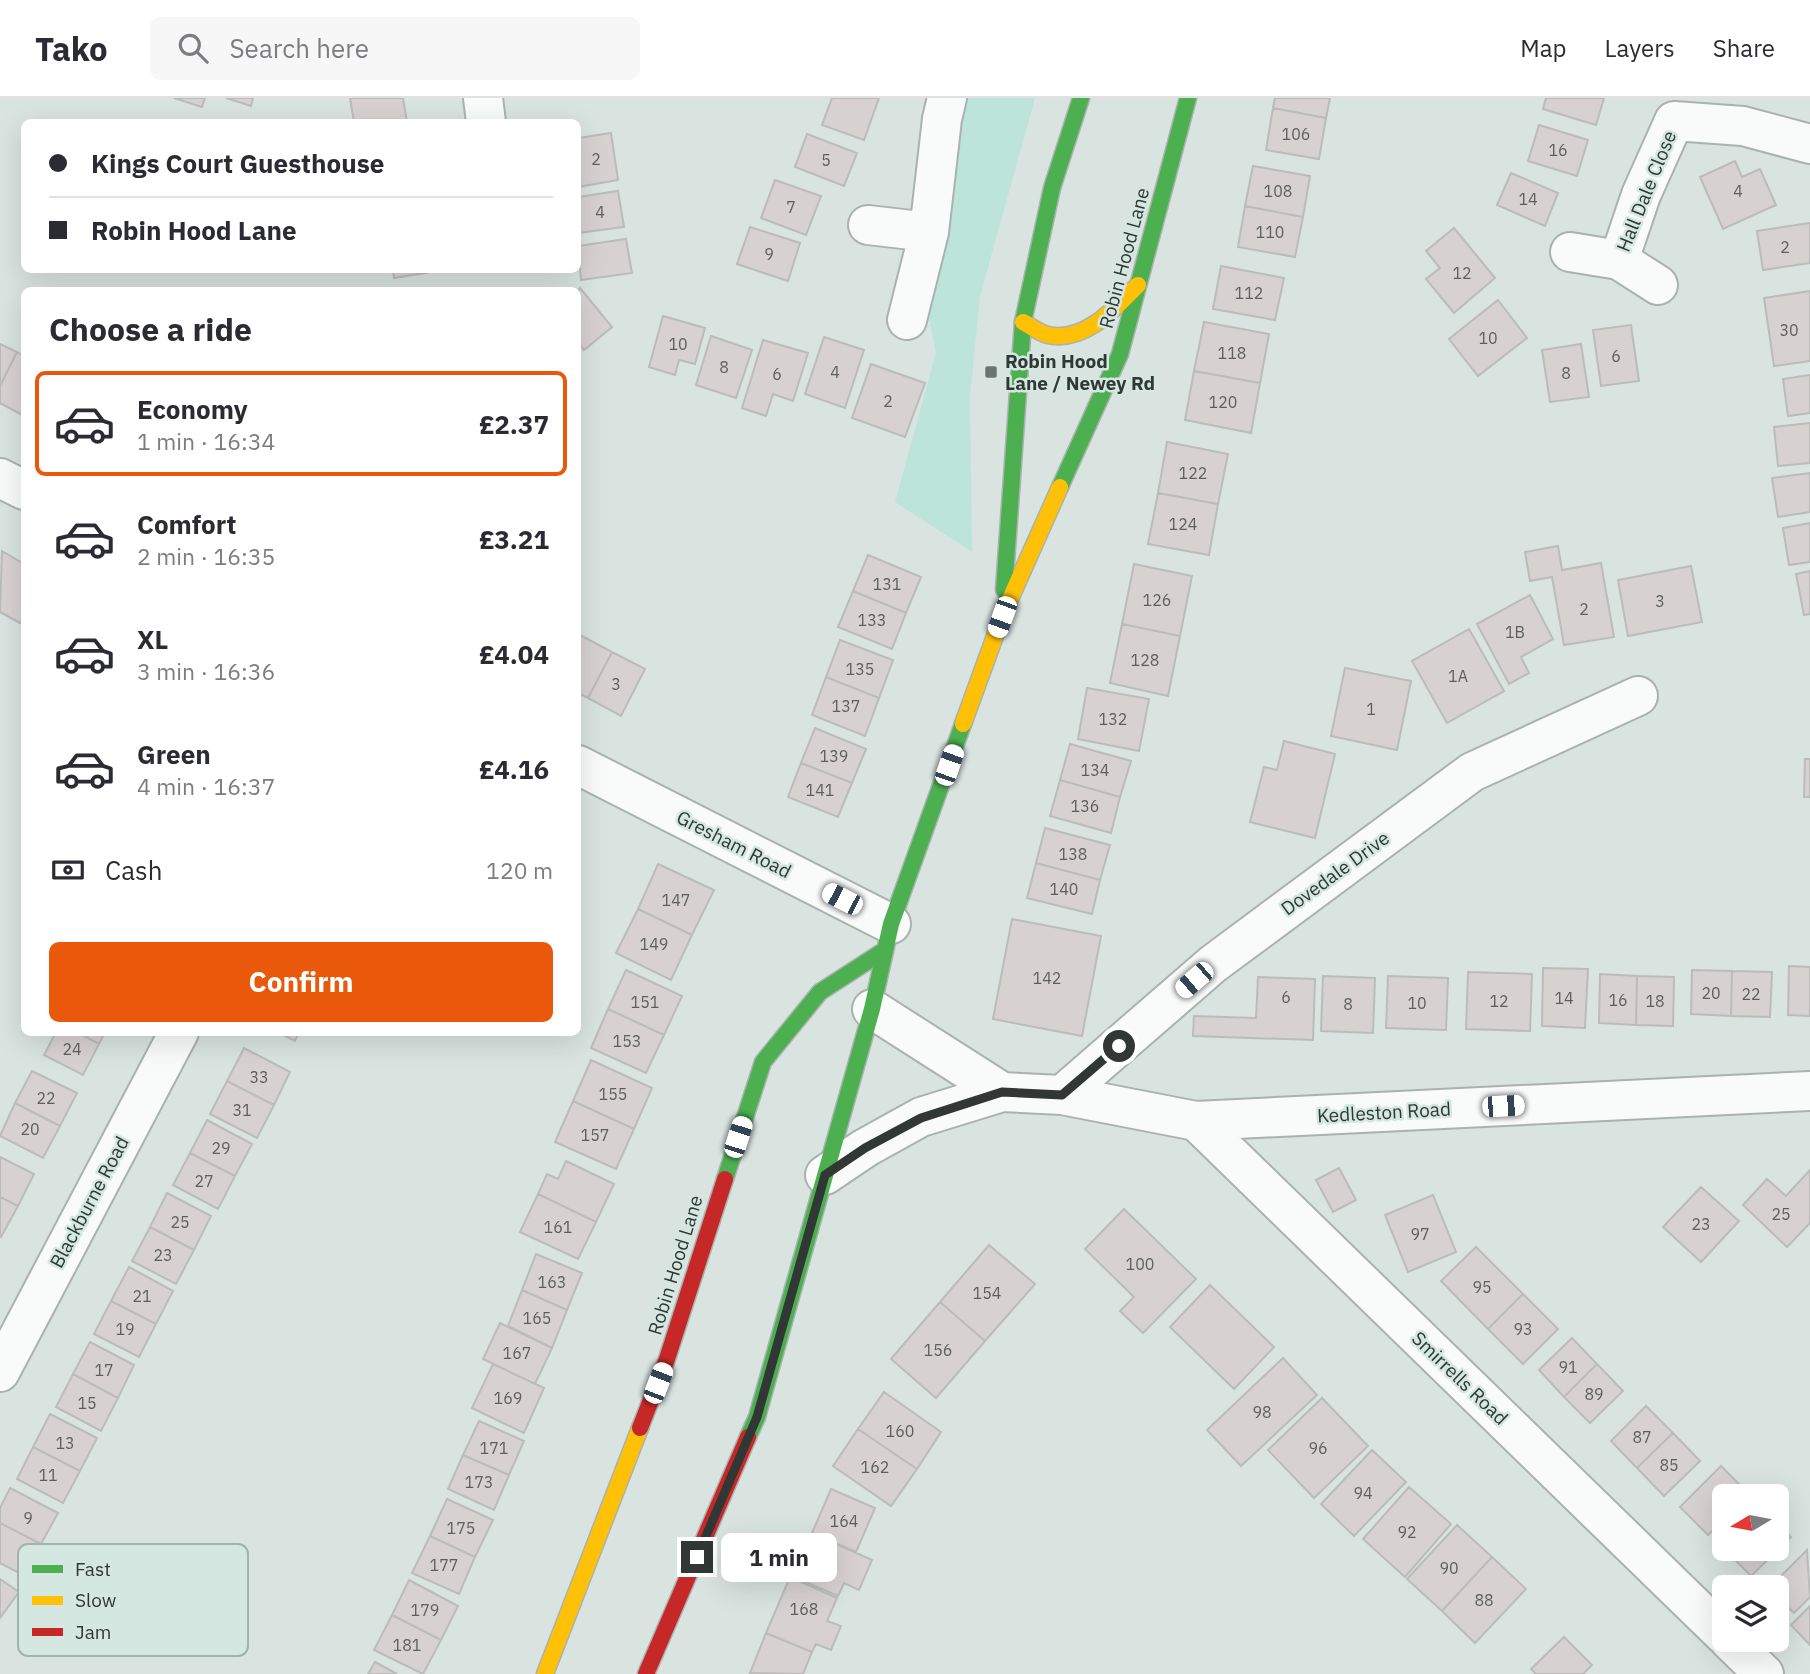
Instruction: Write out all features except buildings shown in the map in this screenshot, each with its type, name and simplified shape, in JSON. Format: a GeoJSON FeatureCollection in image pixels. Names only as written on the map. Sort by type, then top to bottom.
{"type":"FeatureCollection","features":[{"type":"Feature","properties":{"kind":"street"},"geometry":{"type":"LineString","coordinates":[[483,98],[486,119]]}},
{"type":"Feature","properties":{"kind":"street"},"geometry":{"type":"LineString","coordinates":[[907,320],[929,232],[942,119],[947,98]]}},
{"type":"Feature","properties":{"kind":"street","name":"Robin Hood Lane"},"geometry":{"type":"LineString","coordinates":[[1002,617],[1023,322],[1052,188],[1081,98]]}},
{"type":"Feature","properties":{"kind":"street","name":"Robin Hood Lane"},"geometry":{"type":"LineString","coordinates":[[646,1674],[757,1417],[825,1175],[859,1005],[888,937],[1002,617],[1120,354],[1188,98]]}},
{"type":"Feature","properties":{"kind":"street","name":"Hall Dale Close"},"geometry":{"type":"LineString","coordinates":[[1619,260],[1674,110],[1810,144]]}},
{"type":"Feature","properties":{"kind":"street"},"geometry":{"type":"LineString","coordinates":[[868,225],[929,232]]}},
{"type":"Feature","properties":{"kind":"street","name":"Hall Dale Close"},"geometry":{"type":"LineString","coordinates":[[1570,252],[1619,260],[1658,285]]}},
{"type":"Feature","properties":{"kind":"street"},"geometry":{"type":"LineString","coordinates":[[1023,322],[1049,335],[1072,334],[1101,320],[1138,285]]}},
{"type":"Feature","properties":{"kind":"street"},"geometry":{"type":"LineString","coordinates":[[0,478],[21,488]]}},
{"type":"Feature","properties":{"kind":"street","name":"Dovedale Drive"},"geometry":{"type":"LineString","coordinates":[[1062,1095],[1213,964],[1472,772],[1637,696]]}},
{"type":"Feature","properties":{"kind":"street","name":"Gresham Road"},"geometry":{"type":"LineString","coordinates":[[581,767],[888,937]]}},
{"type":"Feature","properties":{"kind":"street","name":"Robin Hood Lane"},"geometry":{"type":"LineString","coordinates":[[545,1674],[667,1359],[763,1062],[820,992],[888,937]]}},
{"type":"Feature","properties":{"kind":"street"},"geometry":{"type":"LineString","coordinates":[[820,992],[859,1005]]}},
{"type":"Feature","properties":{"kind":"street","name":"Kedleston Road"},"geometry":{"type":"LineString","coordinates":[[859,1005],[1002,1092]]}},
{"type":"Feature","properties":{"kind":"street","name":"Blackburne Road"},"geometry":{"type":"LineString","coordinates":[[0,1372],[177,1036]]}},
{"type":"Feature","properties":{"kind":"street","name":"Kedleston Road"},"geometry":{"type":"LineString","coordinates":[[825,1175],[865,1148],[921,1118],[1002,1092],[1062,1095],[1196,1121],[1810,1091]]}},
{"type":"Feature","properties":{"kind":"street","name":"Smirrells Road"},"geometry":{"type":"LineString","coordinates":[[1196,1121],[1712,1623]]}},
{"type":"Feature","properties":{"kind":"street"},"geometry":{"type":"LineString","coordinates":[[1741,1652],[1764,1674]]}},
{"type":"Feature","properties":{"kind":"green space"},"geometry":{"type":"Polygon","coordinates":[[[966,98],[1035,98],[980,296],[970,397],[972,552],[895,502],[936,353],[928,313],[966,98]]]}},
{"type":"Feature","properties":{"kind":"traffic: fast"},"geometry":{"type":"LineString","coordinates":[[1004,590],[1023,322],[1052,188],[1081,98]]}},
{"type":"Feature","properties":{"kind":"traffic: fast"},"geometry":{"type":"LineString","coordinates":[[1060,487],[1120,354],[1188,98]]}},
{"type":"Feature","properties":{"kind":"traffic: fast"},"geometry":{"type":"LineString","coordinates":[[748,1437],[757,1417],[872,1009],[891,924],[963,724]]}},
{"type":"Feature","properties":{"kind":"traffic: fast"},"geometry":{"type":"LineString","coordinates":[[725,1179],[763,1062],[820,992],[885,950]]}},
{"type":"Feature","properties":{"kind":"traffic: slow"},"geometry":{"type":"LineString","coordinates":[[1023,322],[1048,335],[1074,334],[1098,322],[1138,285]]}},
{"type":"Feature","properties":{"kind":"traffic: slow"},"geometry":{"type":"LineString","coordinates":[[963,724],[1002,617],[1060,487]]}},
{"type":"Feature","properties":{"kind":"traffic: slow"},"geometry":{"type":"LineString","coordinates":[[545,1674],[640,1428]]}},
{"type":"Feature","properties":{"kind":"traffic: jam"},"geometry":{"type":"LineString","coordinates":[[640,1428],[667,1359],[725,1179]]}},
{"type":"Feature","properties":{"kind":"traffic: jam"},"geometry":{"type":"LineString","coordinates":[[646,1674],[748,1437]]}},
{"type":"Feature","properties":{"kind":"place","name":"Robin Hood Lane / Newey Rd"},"geometry":{"type":"Point","coordinates":[991,372]}},
{"type":"Feature","properties":{"kind":"route"},"geometry":{"type":"LineString","coordinates":[[697,1557],[757,1417],[825,1175],[865,1148],[921,1118],[1002,1092],[1062,1095],[1119,1046]]}}]}
